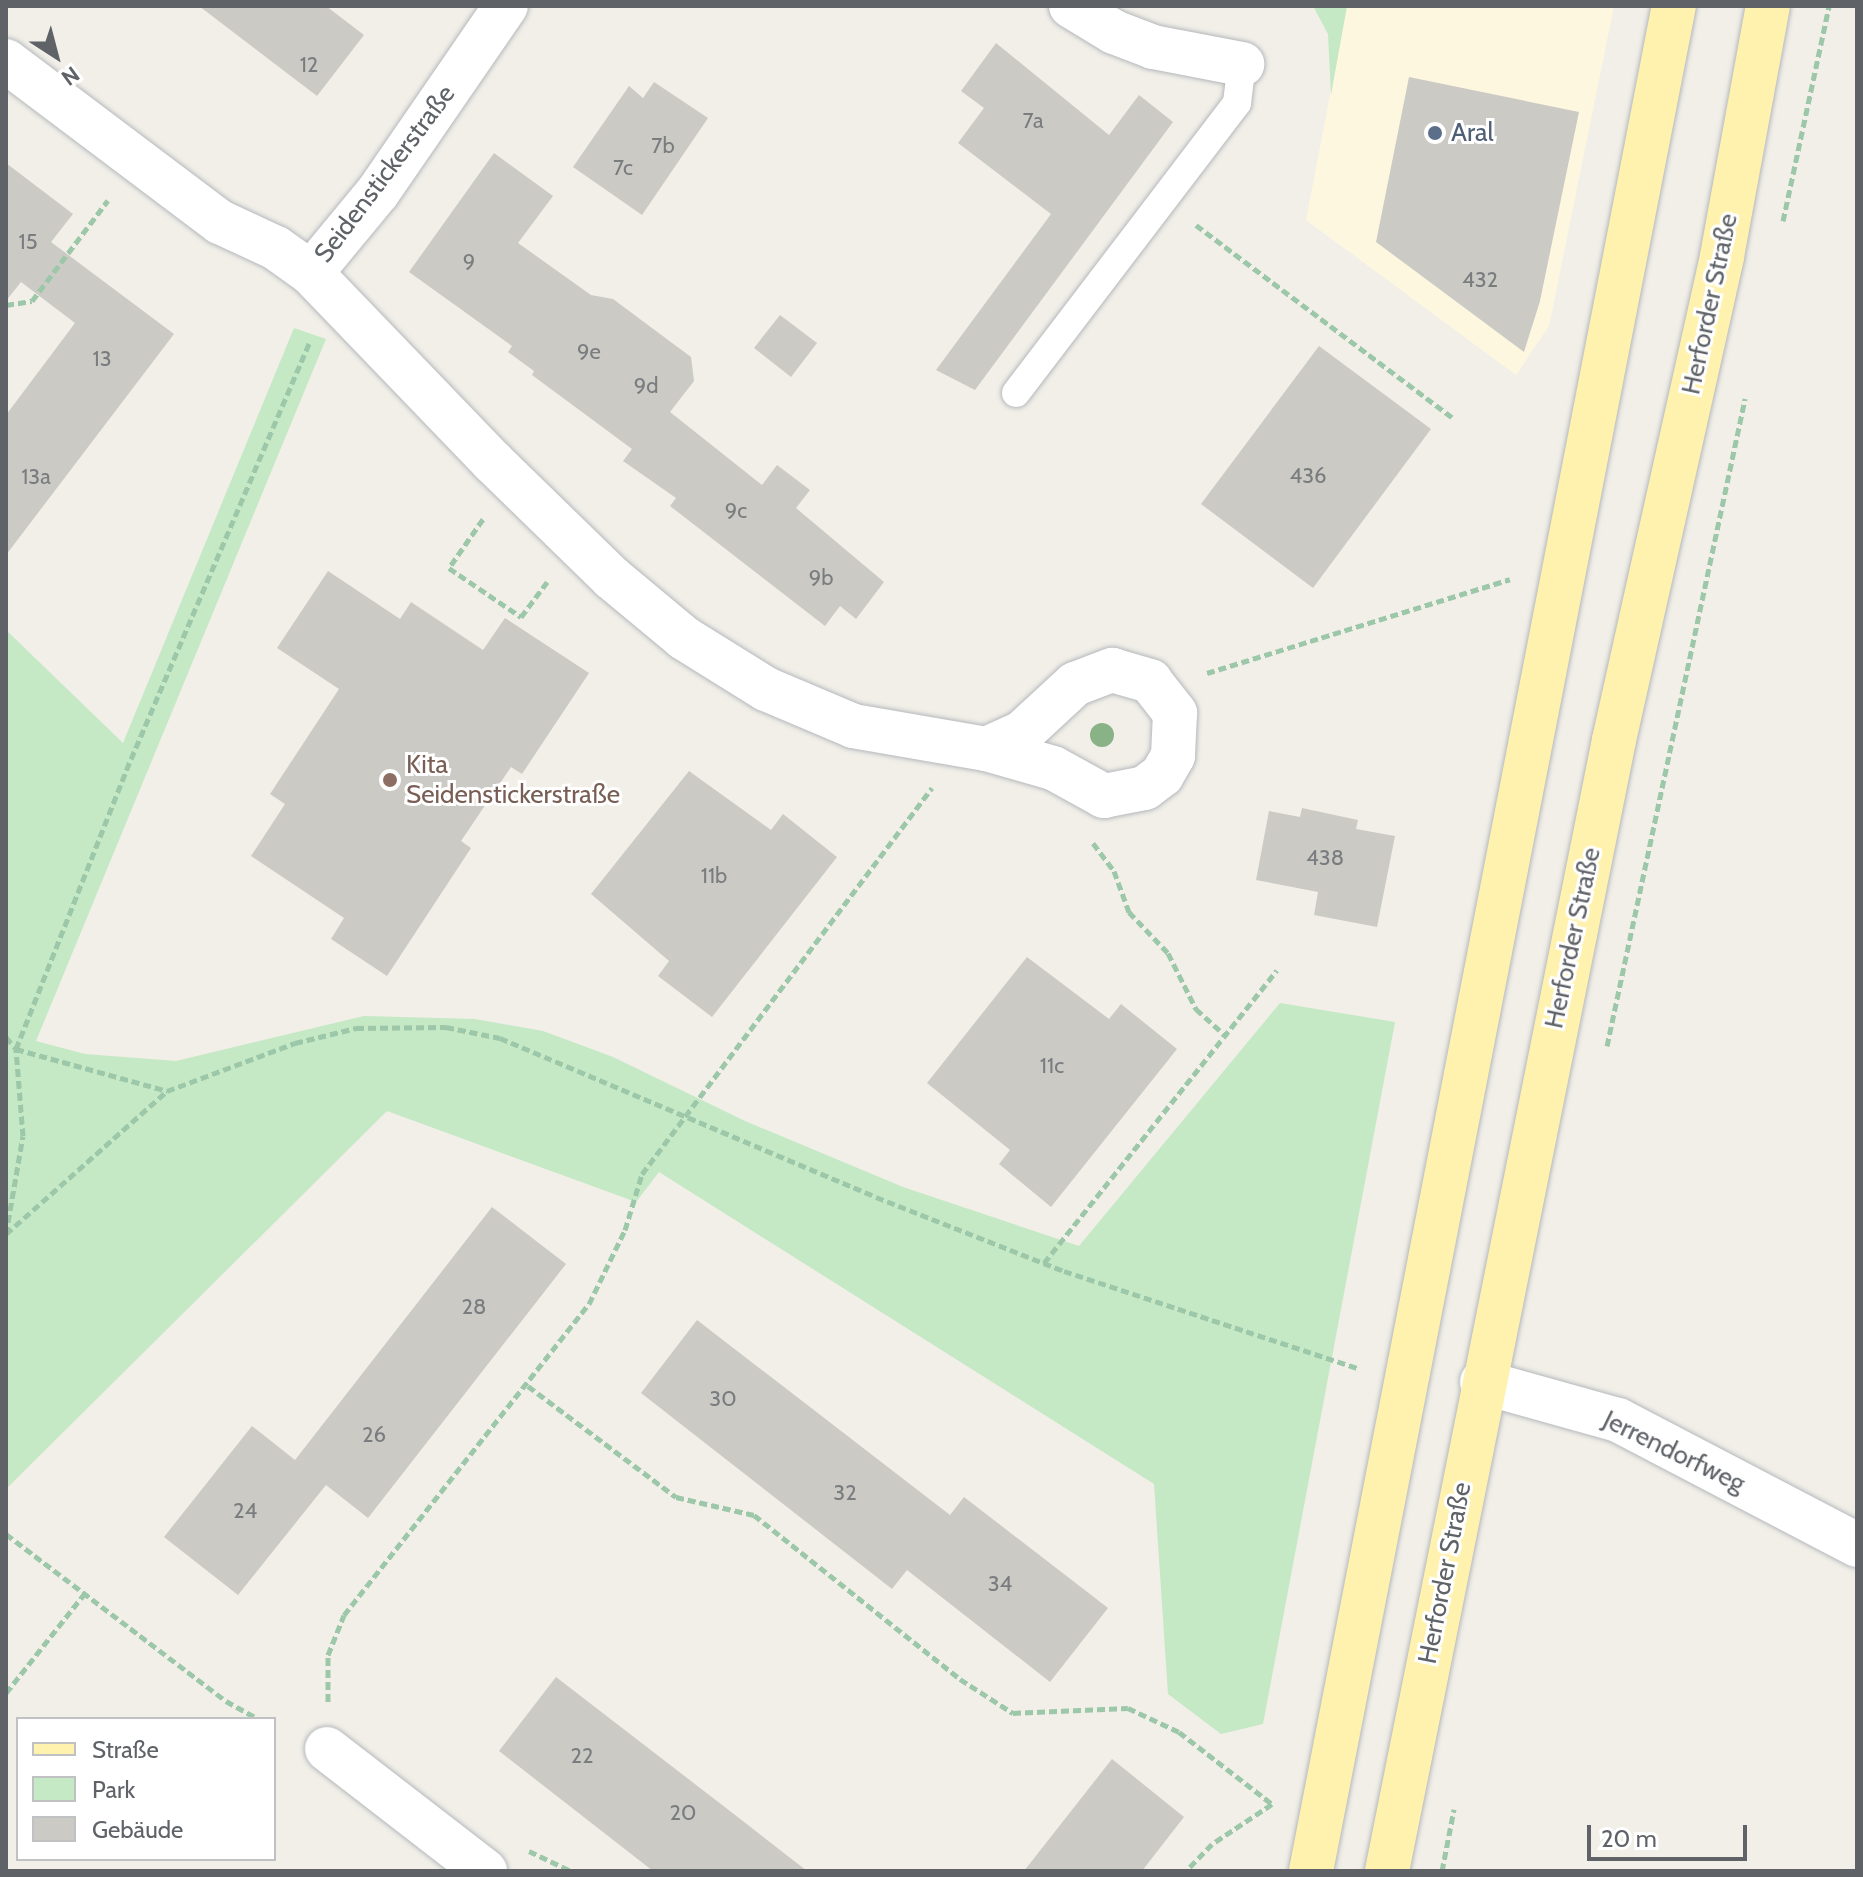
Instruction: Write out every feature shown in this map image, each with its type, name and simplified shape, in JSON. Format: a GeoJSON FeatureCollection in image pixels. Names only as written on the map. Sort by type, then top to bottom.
{"type":"FeatureCollection","features":[{"type":"Feature","properties":{"kind":"main road"},"geometry":{"type":"LineString","coordinates":[[1311,1871],[1674,6]]}},
{"type":"Feature","properties":{"kind":"main road","name":"Herforder Straße"},"geometry":{"type":"LineString","coordinates":[[1387,1871],[1482,1382],[1614,740],[1722,256],[1768,6]]}},
{"type":"Feature","properties":{"kind":"street","name":"Seidenstickerstraße"},"geometry":{"type":"LineString","coordinates":[[6,61],[220,222],[276,248],[321,283],[378,192],[506,6]]}},
{"type":"Feature","properties":{"kind":"street"},"geometry":{"type":"LineString","coordinates":[[1071,6],[1114,32],[1153,47],[1242,64]]}},
{"type":"Feature","properties":{"kind":"street"},"geometry":{"type":"LineString","coordinates":[[321,283],[576,542],[684,638],[766,689],[853,726],[934,744],[986,749],[1053,768],[1083,789],[1125,795],[1162,775],[1178,734],[1164,694],[1131,673],[1093,674],[1022,733],[986,749]]}},
{"type":"Feature","properties":{"kind":"street","name":"Jerrendorfweg"},"geometry":{"type":"LineString","coordinates":[[1482,1382],[1618,1420],[1857,1545]]}},
{"type":"Feature","properties":{"kind":"street"},"geometry":{"type":"LineString","coordinates":[[327,1749],[485,1871]]}},
{"type":"Feature","properties":{"kind":"lane"},"geometry":{"type":"LineString","coordinates":[[1016,393],[1237,103],[1242,64]]}},
{"type":"Feature","properties":{"kind":"path"},"geometry":{"type":"LineString","coordinates":[[1782,225],[1829,6]]}},
{"type":"Feature","properties":{"kind":"path"},"geometry":{"type":"LineString","coordinates":[[6,305],[32,301],[138,161]]}},
{"type":"Feature","properties":{"kind":"path"},"geometry":{"type":"LineString","coordinates":[[1163,200],[1454,419]]}},
{"type":"Feature","properties":{"kind":"path"},"geometry":{"type":"LineString","coordinates":[[6,1234],[23,1136],[16,1049],[321,283]]}},
{"type":"Feature","properties":{"kind":"path"},"geometry":{"type":"LineString","coordinates":[[1606,1052],[1746,396]]}},
{"type":"Feature","properties":{"kind":"path"},"geometry":{"type":"LineString","coordinates":[[510,478],[449,568],[521,617],[576,542]]}},
{"type":"Feature","properties":{"kind":"path"},"geometry":{"type":"LineString","coordinates":[[1164,694],[1213,670],[1511,579]]}},
{"type":"Feature","properties":{"kind":"path"},"geometry":{"type":"LineString","coordinates":[[327,1749],[328,1655],[344,1615],[528,1386],[597,1293],[642,1174],[928,796],[935,780],[934,744]]}},
{"type":"Feature","properties":{"kind":"path"},"geometry":{"type":"LineString","coordinates":[[1083,789],[1086,834],[1114,871],[1129,912],[1168,953],[1196,1009],[1225,1035]]}},
{"type":"Feature","properties":{"kind":"path"},"geometry":{"type":"LineString","coordinates":[[1044,1263],[1277,970]]}},
{"type":"Feature","properties":{"kind":"path"},"geometry":{"type":"LineString","coordinates":[[6,1234],[167,1091],[295,1043],[356,1028],[446,1027],[513,1042],[686,1113],[876,1197],[1044,1263],[1363,1370]]}},
{"type":"Feature","properties":{"kind":"path"},"geometry":{"type":"LineString","coordinates":[[6,1037],[16,1049],[167,1091]]}},
{"type":"Feature","properties":{"kind":"path"},"geometry":{"type":"LineString","coordinates":[[528,1386],[676,1497],[754,1515],[960,1679],[1013,1713],[1128,1708],[1179,1732],[1272,1804],[1212,1844],[1186,1871]]}},
{"type":"Feature","properties":{"kind":"path"},"geometry":{"type":"LineString","coordinates":[[6,1534],[226,1701],[255,1717]]}},
{"type":"Feature","properties":{"kind":"path"},"geometry":{"type":"LineString","coordinates":[[6,1693],[85,1593]]}},
{"type":"Feature","properties":{"kind":"shaded area"},"geometry":{"type":"Polygon","coordinates":[[[1347,6],[1614,6],[1549,326],[1516,375],[1306,220],[1347,6]]]}},
{"type":"Feature","properties":{"kind":"green space"},"geometry":{"type":"Polygon","coordinates":[[[1313,6],[1347,6],[1331,95],[1328,34],[1313,6]]]}},
{"type":"Feature","properties":{"kind":"green space"},"geometry":{"type":"Polygon","coordinates":[[[294,328],[326,339],[36,1041],[85,1054],[176,1061],[364,1016],[475,1019],[543,1031],[613,1057],[745,1121],[903,1187],[1079,1246],[1280,1003],[1395,1022],[1263,1724],[1221,1734],[1168,1694],[1154,1484],[659,1172],[636,1202],[387,1111],[6,1489],[6,630],[123,743],[294,328]]]}},
{"type":"Feature","properties":{"kind":"building"},"geometry":{"type":"Polygon","coordinates":[[[199,6],[326,6],[364,35],[317,96],[199,6]]]}},
{"type":"Feature","properties":{"kind":"building"},"geometry":{"type":"Polygon","coordinates":[[[996,43],[1109,135],[1139,95],[1173,122],[975,390],[936,370],[1051,214],[958,143],[984,108],[961,91],[996,43]]]}},
{"type":"Feature","properties":{"kind":"building"},"geometry":{"type":"Polygon","coordinates":[[[1409,77],[1579,112],[1540,301],[1524,352],[1376,242],[1409,77]]]}},
{"type":"Feature","properties":{"kind":"building"},"geometry":{"type":"Polygon","coordinates":[[[654,82],[708,118],[642,215],[573,167],[629,86],[643,98],[654,82]]]}},
{"type":"Feature","properties":{"kind":"building"},"geometry":{"type":"Polygon","coordinates":[[[494,153],[553,196],[518,243],[591,295],[613,299],[691,357],[694,381],[670,412],[762,485],[777,465],[810,490],[796,508],[884,582],[856,619],[840,606],[825,626],[670,506],[676,498],[623,461],[632,449],[532,375],[534,371],[508,352],[512,346],[409,272],[494,153]]]}},
{"type":"Feature","properties":{"kind":"building"},"geometry":{"type":"Polygon","coordinates":[[[6,163],[73,214],[51,242],[174,334],[6,555],[6,415],[75,323],[21,282],[6,301],[6,163]]]}},
{"type":"Feature","properties":{"kind":"building"},"geometry":{"type":"Polygon","coordinates":[[[780,315],[817,343],[791,377],[754,348],[780,315]]]}},
{"type":"Feature","properties":{"kind":"building"},"geometry":{"type":"Polygon","coordinates":[[[1319,346],[1431,429],[1313,588],[1201,504],[1319,346]]]}},
{"type":"Feature","properties":{"kind":"building","name":"Kita Seidenstickerstraße"},"geometry":{"type":"Polygon","coordinates":[[[328,571],[400,619],[411,602],[483,650],[505,618],[589,673],[522,774],[511,767],[461,841],[471,848],[387,976],[331,939],[344,918],[251,856],[285,804],[270,794],[339,689],[277,648],[328,571]]]}},
{"type":"Feature","properties":{"kind":"building"},"geometry":{"type":"Polygon","coordinates":[[[689,771],[771,830],[783,814],[837,857],[712,1017],[658,976],[669,961],[591,894],[689,771]]]}},
{"type":"Feature","properties":{"kind":"building"},"geometry":{"type":"Polygon","coordinates":[[[1302,808],[1358,820],[1356,829],[1395,836],[1377,927],[1314,915],[1318,892],[1256,880],[1269,811],[1300,817],[1302,808]]]}},
{"type":"Feature","properties":{"kind":"building"},"geometry":{"type":"Polygon","coordinates":[[[1027,957],[1109,1019],[1121,1004],[1177,1049],[1051,1207],[999,1164],[1010,1150],[927,1083],[1027,957]]]}},
{"type":"Feature","properties":{"kind":"building"},"geometry":{"type":"Polygon","coordinates":[[[492,1207],[566,1264],[368,1518],[326,1485],[238,1595],[164,1537],[252,1426],[295,1460],[492,1207]]]}},
{"type":"Feature","properties":{"kind":"building"},"geometry":{"type":"Polygon","coordinates":[[[697,1320],[950,1515],[964,1497],[1108,1608],[1050,1682],[907,1570],[892,1589],[641,1393],[697,1320]]]}},
{"type":"Feature","properties":{"kind":"building"},"geometry":{"type":"Polygon","coordinates":[[[556,1677],[807,1871],[653,1871],[499,1751],[556,1677]]]}},
{"type":"Feature","properties":{"kind":"building"},"geometry":{"type":"Polygon","coordinates":[[[1112,1759],[1184,1817],[1142,1871],[1024,1871],[1112,1759]]]}},
{"type":"Feature","properties":{"kind":"place","name":"Aral"},"geometry":{"type":"Point","coordinates":[1435,133]}},
{"type":"Feature","properties":{"kind":"place","name":"Kita Seidenstickerstraße"},"geometry":{"type":"Point","coordinates":[390,780]}}]}
